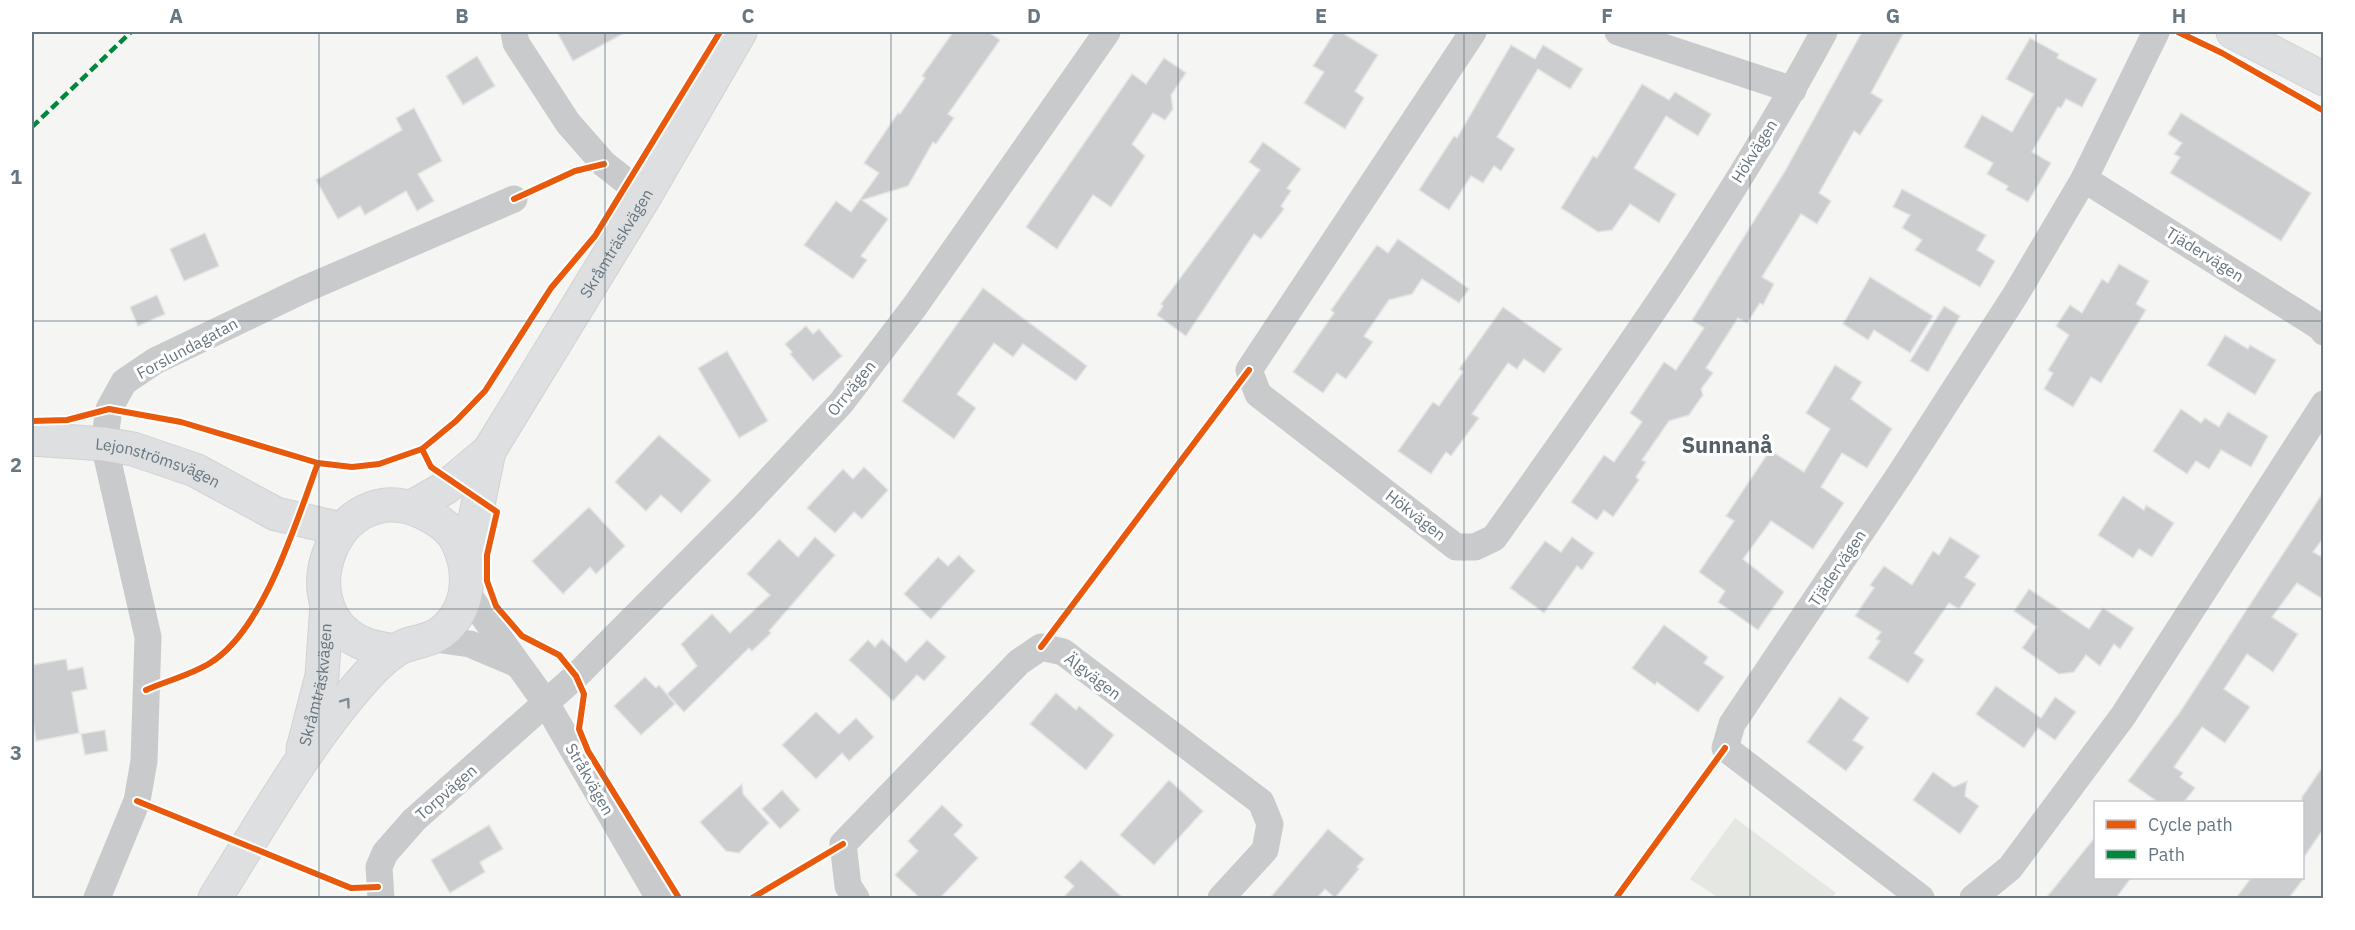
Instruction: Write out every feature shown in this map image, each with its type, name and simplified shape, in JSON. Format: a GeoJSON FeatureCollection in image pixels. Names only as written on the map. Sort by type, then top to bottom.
{"type":"FeatureCollection","features":[{"type":"Feature","properties":{"kind":"main road","name":"Skråmträskvägen"},"geometry":{"type":"LineString","coordinates":[[412,507],[445,488],[489,451],[645,196],[740,32]]}},
{"type":"Feature","properties":{"kind":"main road"},"geometry":{"type":"LineString","coordinates":[[2233,32],[2324,79]]}},
{"type":"Feature","properties":{"kind":"main road","name":"Lejonströmsvägen"},"geometry":{"type":"LineString","coordinates":[[32,439],[104,444],[133,449],[195,470],[276,514],[341,529]]}},
{"type":"Feature","properties":{"kind":"main road","name":"Skråmträskvägen"},"geometry":{"type":"LineString","coordinates":[[466,578],[489,451]]}},
{"type":"Feature","properties":{"kind":"main road"},"geometry":{"type":"LineString","coordinates":[[386,506],[412,507],[436,519],[455,538],[466,578],[455,618],[435,639],[394,651],[366,645],[342,628],[327,604],[323,566],[330,546],[341,529],[362,513],[386,506]]}},
{"type":"Feature","properties":{"kind":"main road","name":"Lejonströmsvägen"},"geometry":{"type":"LineString","coordinates":[[276,514],[323,566]]}},
{"type":"Feature","properties":{"kind":"main road","name":"Skråmträskvägen"},"geometry":{"type":"LineString","coordinates":[[299,766],[322,676],[327,604]]}},
{"type":"Feature","properties":{"kind":"main road","name":"Skråmträskvägen"},"geometry":{"type":"LineString","coordinates":[[215,898],[299,766],[357,687],[394,651]]}},
{"type":"Feature","properties":{"kind":"street"},"geometry":{"type":"LineString","coordinates":[[514,32],[516,43],[568,123],[604,164],[645,196]]}},
{"type":"Feature","properties":{"kind":"street","name":"Orrvägen"},"geometry":{"type":"LineString","coordinates":[[546,703],[744,507],[840,403],[915,306],[1107,32]]}},
{"type":"Feature","properties":{"kind":"street","name":"Hökvägen"},"geometry":{"type":"LineString","coordinates":[[1473,32],[1249,370],[1258,394],[1456,547],[1475,548],[1494,538],[1632,344],[1793,90],[1824,32]]}},
{"type":"Feature","properties":{"kind":"street"},"geometry":{"type":"LineString","coordinates":[[1618,32],[1793,90]]}},
{"type":"Feature","properties":{"kind":"street","name":"Tjädervägen"},"geometry":{"type":"LineString","coordinates":[[1921,898],[1725,748],[1732,724],[1909,462],[2016,294],[2084,179],[2156,32]]}},
{"type":"Feature","properties":{"kind":"street","name":"Tjädervägen"},"geometry":{"type":"LineString","coordinates":[[2084,179],[2320,327],[2324,333]]}},
{"type":"Feature","properties":{"kind":"street","name":"Forslundagatan"},"geometry":{"type":"LineString","coordinates":[[97,898],[137,801],[144,761],[148,637],[104,444],[109,409],[124,382],[155,361],[303,290],[514,199]]}},
{"type":"Feature","properties":{"kind":"street"},"geometry":{"type":"LineString","coordinates":[[1973,898],[2010,868],[2123,716],[2324,404]]}},
{"type":"Feature","properties":{"kind":"street","name":"Stråkvägen"},"geometry":{"type":"LineString","coordinates":[[466,578],[516,663],[546,703],[659,898]]}},
{"type":"Feature","properties":{"kind":"street"},"geometry":{"type":"LineString","coordinates":[[435,639],[470,644],[516,663]]}},
{"type":"Feature","properties":{"kind":"street","name":"Älgvägen"},"geometry":{"type":"LineString","coordinates":[[856,898],[848,886],[843,844],[1019,662],[1041,647],[1063,652],[1261,802],[1270,824],[1265,850],[1221,898]]}},
{"type":"Feature","properties":{"kind":"street","name":"Torpvägen"},"geometry":{"type":"LineString","coordinates":[[381,898],[378,887],[379,867],[385,853],[414,820],[546,703]]}},
{"type":"Feature","properties":{"kind":"shaded area"},"geometry":{"type":"Polygon","coordinates":[[[1735,818],[1836,893],[1831,898],[1719,898],[1690,879],[1735,818]]]}},
{"type":"Feature","properties":{"kind":"building"},"geometry":{"type":"Polygon","coordinates":[[[557,32],[626,32],[573,61],[557,32]]]}},
{"type":"Feature","properties":{"kind":"building"},"geometry":{"type":"Polygon","coordinates":[[[953,32],[988,32],[1000,40],[948,114],[954,118],[936,144],[933,142],[908,186],[862,200],[888,219],[861,256],[867,260],[853,279],[804,245],[836,201],[851,212],[879,173],[864,163],[925,78],[922,76],[953,32]]]}},
{"type":"Feature","properties":{"kind":"building"},"geometry":{"type":"Polygon","coordinates":[[[1335,32],[1341,32],[1378,55],[1355,91],[1364,98],[1345,129],[1304,103],[1324,72],[1313,66],[1335,32]]]}},
{"type":"Feature","properties":{"kind":"building"},"geometry":{"type":"Polygon","coordinates":[[[1862,32],[1904,32],[1871,93],[1883,100],[1860,135],[1854,131],[1819,193],[1831,201],[1817,224],[1801,214],[1762,277],[1774,284],[1763,305],[1760,303],[1747,323],[1738,318],[1706,368],[1713,373],[1701,389],[1703,395],[1689,415],[1669,421],[1642,460],[1646,462],[1636,477],[1639,480],[1613,517],[1604,510],[1597,520],[1571,502],[1604,455],[1614,462],[1642,422],[1630,413],[1664,362],[1676,370],[1704,328],[1692,320],[1785,171],[1862,32]]]}},
{"type":"Feature","properties":{"kind":"building"},"geometry":{"type":"Polygon","coordinates":[[[2030,38],[2059,54],[2057,58],[2097,79],[2082,107],[2066,99],[2061,108],[2058,107],[2032,152],[2051,163],[2028,202],[2006,190],[2008,186],[1987,174],[1993,163],[1964,147],[1982,115],[2012,132],[2034,94],[2006,79],[2030,38]]]}},
{"type":"Feature","properties":{"kind":"building"},"geometry":{"type":"Polygon","coordinates":[[[1511,45],[1535,59],[1543,45],[1583,69],[1570,89],[1538,69],[1497,137],[1515,149],[1501,171],[1494,166],[1483,183],[1471,176],[1449,210],[1419,190],[1454,136],[1457,138],[1511,45]]]}},
{"type":"Feature","properties":{"kind":"building"},"geometry":{"type":"Polygon","coordinates":[[[477,56],[495,86],[463,105],[446,76],[477,56]]]}},
{"type":"Feature","properties":{"kind":"building"},"geometry":{"type":"Polygon","coordinates":[[[1164,58],[1186,73],[1171,95],[1173,109],[1165,120],[1153,113],[1132,144],[1145,156],[1111,207],[1093,195],[1057,249],[1026,227],[1132,74],[1146,84],[1164,58]]]}},
{"type":"Feature","properties":{"kind":"building"},"geometry":{"type":"Polygon","coordinates":[[[1642,84],[1669,100],[1675,92],[1711,114],[1698,136],[1666,116],[1634,168],[1676,194],[1659,223],[1630,204],[1612,230],[1598,232],[1561,208],[1593,156],[1597,158],[1642,84]]]}},
{"type":"Feature","properties":{"kind":"building"},"geometry":{"type":"Polygon","coordinates":[[[414,108],[442,161],[418,174],[434,201],[417,211],[406,191],[365,215],[360,206],[338,219],[316,180],[402,130],[396,118],[414,108]]]}},
{"type":"Feature","properties":{"kind":"building"},"geometry":{"type":"Polygon","coordinates":[[[2181,113],[2311,193],[2281,241],[2170,173],[2180,157],[2174,154],[2182,143],[2168,134],[2181,113]]]}},
{"type":"Feature","properties":{"kind":"building"},"geometry":{"type":"Polygon","coordinates":[[[1263,142],[1301,169],[1287,188],[1291,191],[1281,206],[1284,209],[1261,239],[1254,234],[1186,336],[1157,315],[1163,306],[1161,304],[1260,170],[1249,162],[1263,142]]]}},
{"type":"Feature","properties":{"kind":"building"},"geometry":{"type":"Polygon","coordinates":[[[1902,189],[1986,235],[1977,250],[1995,261],[1980,287],[1915,250],[1922,240],[1902,228],[1910,215],[1893,207],[1902,189]]]}},
{"type":"Feature","properties":{"kind":"building"},"geometry":{"type":"Polygon","coordinates":[[[205,233],[219,266],[184,281],[170,249],[205,233]]]}},
{"type":"Feature","properties":{"kind":"building"},"geometry":{"type":"Polygon","coordinates":[[[1398,239],[1469,289],[1459,303],[1422,279],[1412,294],[1389,300],[1364,336],[1373,342],[1346,379],[1337,373],[1323,393],[1293,372],[1334,313],[1331,310],[1377,245],[1388,253],[1398,239]]]}},
{"type":"Feature","properties":{"kind":"building"},"geometry":{"type":"Polygon","coordinates":[[[2119,264],[2149,281],[2136,304],[2146,310],[2101,383],[2091,377],[2073,407],[2044,389],[2053,373],[2048,370],[2069,335],[2056,326],[2070,305],[2082,313],[2102,279],[2108,283],[2119,264]]]}},
{"type":"Feature","properties":{"kind":"building"},"geometry":{"type":"Polygon","coordinates":[[[1870,277],[1933,316],[1910,353],[1874,330],[1868,340],[1843,324],[1870,277]]]}},
{"type":"Feature","properties":{"kind":"building"},"geometry":{"type":"Polygon","coordinates":[[[983,288],[1087,366],[1076,381],[1023,344],[1013,357],[994,343],[957,394],[976,408],[954,439],[902,401],[983,288]]]}},
{"type":"Feature","properties":{"kind":"building"},"geometry":{"type":"Polygon","coordinates":[[[157,295],[165,314],[138,326],[130,307],[157,295]]]}},
{"type":"Feature","properties":{"kind":"building"},"geometry":{"type":"Polygon","coordinates":[[[1944,306],[1960,316],[1928,372],[1910,361],[1944,306]]]}},
{"type":"Feature","properties":{"kind":"building"},"geometry":{"type":"Polygon","coordinates":[[[1503,307],[1562,349],[1544,373],[1524,359],[1517,369],[1508,363],[1472,414],[1479,418],[1451,456],[1446,452],[1431,474],[1398,451],[1433,402],[1439,406],[1463,372],[1459,369],[1503,307]]]}},
{"type":"Feature","properties":{"kind":"building"},"geometry":{"type":"Polygon","coordinates":[[[806,326],[813,334],[819,329],[842,356],[813,381],[790,354],[792,352],[785,344],[806,326]]]}},
{"type":"Feature","properties":{"kind":"building"},"geometry":{"type":"Polygon","coordinates":[[[2225,335],[2248,349],[2250,345],[2276,360],[2255,395],[2207,365],[2225,335]]]}},
{"type":"Feature","properties":{"kind":"building"},"geometry":{"type":"Polygon","coordinates":[[[727,351],[768,421],[739,438],[698,368],[727,351]]]}},
{"type":"Feature","properties":{"kind":"building"},"geometry":{"type":"Polygon","coordinates":[[[1835,365],[1862,382],[1851,399],[1892,429],[1867,468],[1842,453],[1821,487],[1844,503],[1813,549],[1771,521],[1743,559],[1784,592],[1758,630],[1718,602],[1725,591],[1699,572],[1734,521],[1726,516],[1770,450],[1804,472],[1830,429],[1806,413],[1835,365]]]}},
{"type":"Feature","properties":{"kind":"building"},"geometry":{"type":"Polygon","coordinates":[[[2181,409],[2201,423],[2205,418],[2219,427],[2228,412],[2268,436],[2251,467],[2221,450],[2209,469],[2196,461],[2187,474],[2153,451],[2181,409]]]}},
{"type":"Feature","properties":{"kind":"building"},"geometry":{"type":"Polygon","coordinates":[[[659,435],[711,480],[681,513],[661,495],[646,511],[615,482],[659,435]]]}},
{"type":"Feature","properties":{"kind":"building"},"geometry":{"type":"Polygon","coordinates":[[[864,467],[888,490],[862,519],[854,512],[835,533],[807,508],[843,469],[853,479],[864,467]]]}},
{"type":"Feature","properties":{"kind":"building"},"geometry":{"type":"Polygon","coordinates":[[[2324,491],[2324,537],[2313,552],[2324,558],[2324,600],[2297,583],[2272,617],[2298,634],[2273,672],[2247,654],[2224,689],[2250,707],[2225,743],[2202,727],[2174,767],[2183,773],[2180,777],[2195,788],[2185,801],[2157,801],[2128,781],[2180,712],[2324,491]]]}},
{"type":"Feature","properties":{"kind":"building"},"geometry":{"type":"Polygon","coordinates":[[[2123,496],[2144,510],[2146,505],[2174,523],[2152,557],[2139,549],[2133,558],[2098,535],[2123,496]]]}},
{"type":"Feature","properties":{"kind":"building"},"geometry":{"type":"Polygon","coordinates":[[[589,507],[625,546],[596,574],[590,567],[563,594],[532,561],[589,507]]]}},
{"type":"Feature","properties":{"kind":"building"},"geometry":{"type":"Polygon","coordinates":[[[815,537],[835,555],[769,631],[771,633],[752,651],[749,648],[684,712],[667,694],[697,666],[681,644],[712,614],[730,633],[770,595],[747,574],[779,539],[798,557],[815,537]]]}},
{"type":"Feature","properties":{"kind":"building"},"geometry":{"type":"Polygon","coordinates":[[[1572,537],[1594,553],[1582,570],[1577,566],[1544,613],[1510,588],[1545,541],[1561,552],[1572,537]]]}},
{"type":"Feature","properties":{"kind":"building"},"geometry":{"type":"Polygon","coordinates":[[[1950,537],[1980,556],[1965,577],[1976,584],[1959,609],[1949,603],[1914,653],[1924,660],[1908,683],[1868,658],[1880,641],[1876,639],[1881,632],[1855,616],[1874,588],[1870,585],[1884,566],[1912,585],[1933,551],[1939,555],[1950,537]]]}},
{"type":"Feature","properties":{"kind":"building"},"geometry":{"type":"Polygon","coordinates":[[[959,555],[975,571],[931,619],[904,594],[938,557],[948,566],[959,555]]]}},
{"type":"Feature","properties":{"kind":"building"},"geometry":{"type":"Polygon","coordinates":[[[2029,589],[2089,629],[2103,608],[2134,628],[2120,649],[2114,644],[2100,666],[2086,655],[2074,672],[2059,674],[2022,648],[2037,627],[2014,611],[2029,589]]]}},
{"type":"Feature","properties":{"kind":"building"},"geometry":{"type":"Polygon","coordinates":[[[1664,625],[1708,657],[1704,663],[1724,677],[1698,712],[1657,682],[1655,685],[1632,668],[1664,625]]]}},
{"type":"Feature","properties":{"kind":"building"},"geometry":{"type":"Polygon","coordinates":[[[882,639],[906,662],[927,640],[946,657],[924,681],[917,675],[893,701],[849,660],[868,640],[875,647],[882,639]]]}},
{"type":"Feature","properties":{"kind":"building"},"geometry":{"type":"Polygon","coordinates":[[[66,659],[68,670],[83,667],[87,689],[72,692],[79,733],[36,741],[32,716],[32,665],[66,659]]]}},
{"type":"Feature","properties":{"kind":"building"},"geometry":{"type":"Polygon","coordinates":[[[645,677],[656,688],[659,685],[675,704],[641,735],[614,706],[645,677]]]}},
{"type":"Feature","properties":{"kind":"building"},"geometry":{"type":"Polygon","coordinates":[[[1996,686],[2041,718],[2055,697],[2076,712],[2055,740],[2038,728],[2024,748],[1976,714],[1996,686]]]}},
{"type":"Feature","properties":{"kind":"building"},"geometry":{"type":"Polygon","coordinates":[[[1056,693],[1076,710],[1079,706],[1114,735],[1086,770],[1030,724],[1056,693]]]}},
{"type":"Feature","properties":{"kind":"building"},"geometry":{"type":"Polygon","coordinates":[[[1840,697],[1869,718],[1853,740],[1864,747],[1846,771],[1807,742],[1840,697]]]}},
{"type":"Feature","properties":{"kind":"building"},"geometry":{"type":"Polygon","coordinates":[[[816,712],[839,734],[856,718],[874,737],[849,761],[842,753],[816,779],[782,745],[816,712]]]}},
{"type":"Feature","properties":{"kind":"building"},"geometry":{"type":"Polygon","coordinates":[[[105,730],[108,751],[85,755],[81,734],[105,730]]]}},
{"type":"Feature","properties":{"kind":"building"},"geometry":{"type":"Polygon","coordinates":[[[2324,765],[2324,828],[2304,857],[2304,801],[2302,797],[2324,765]]]}},
{"type":"Feature","properties":{"kind":"building"},"geometry":{"type":"Polygon","coordinates":[[[1933,772],[1954,787],[1967,781],[1965,796],[1979,806],[1960,834],[1913,800],[1933,772]]]}},
{"type":"Feature","properties":{"kind":"building"},"geometry":{"type":"Polygon","coordinates":[[[1169,780],[1203,811],[1154,865],[1120,835],[1169,780]]]}},
{"type":"Feature","properties":{"kind":"building"},"geometry":{"type":"Polygon","coordinates":[[[742,784],[743,794],[769,823],[739,853],[726,851],[700,822],[742,784]]]}},
{"type":"Feature","properties":{"kind":"building"},"geometry":{"type":"Polygon","coordinates":[[[782,790],[800,810],[780,829],[762,809],[782,790]]]}},
{"type":"Feature","properties":{"kind":"building"},"geometry":{"type":"Polygon","coordinates":[[[942,805],[963,825],[954,835],[978,858],[940,898],[920,898],[895,875],[918,851],[908,841],[942,805]]]}},
{"type":"Feature","properties":{"kind":"building"},"geometry":{"type":"Polygon","coordinates":[[[489,825],[503,849],[480,862],[485,872],[450,893],[431,860],[489,825]]]}},
{"type":"Feature","properties":{"kind":"building"},"geometry":{"type":"Polygon","coordinates":[[[1328,829],[1364,859],[1357,867],[1359,869],[1335,898],[1325,889],[1317,898],[1270,898],[1328,829]]]}},
{"type":"Feature","properties":{"kind":"building"},"geometry":{"type":"Polygon","coordinates":[[[2094,838],[2094,879],[2130,879],[2116,898],[2046,898],[2094,838]]]}},
{"type":"Feature","properties":{"kind":"building"},"geometry":{"type":"Polygon","coordinates":[[[1081,860],[1123,898],[1063,898],[1074,886],[1064,877],[1081,860]]]}},
{"type":"Feature","properties":{"kind":"building"},"geometry":{"type":"Polygon","coordinates":[[[2250,879],[2303,879],[2289,898],[2236,898],[2250,879]]]}},
{"type":"Feature","properties":{"kind":"marked path"},"geometry":{"type":"LineString","coordinates":[[32,127],[131,32]]}},
{"type":"Feature","properties":{"kind":"cycle path"},"geometry":{"type":"LineString","coordinates":[[32,421],[67,420],[109,409],[181,422],[318,463],[352,467],[379,464],[422,449],[456,421],[485,391],[551,288],[595,236],[720,32]]}},
{"type":"Feature","properties":{"kind":"cycle path"},"geometry":{"type":"LineString","coordinates":[[2178,32],[2222,53],[2324,111]]}},
{"type":"Feature","properties":{"kind":"cycle path"},"geometry":{"type":"LineString","coordinates":[[514,199],[575,171],[604,164]]}},
{"type":"Feature","properties":{"kind":"cycle path"},"geometry":{"type":"LineString","coordinates":[[1041,647],[1249,370]]}},
{"type":"Feature","properties":{"kind":"cycle path"},"geometry":{"type":"LineString","coordinates":[[422,449],[431,467],[497,512],[487,555],[487,581],[496,606],[522,636],[559,655],[576,676],[584,694],[579,729],[588,751],[679,898]]}},
{"type":"Feature","properties":{"kind":"cycle path"},"geometry":{"type":"LineString","coordinates":[[146,690],[210,663],[229,647],[247,626],[276,573],[318,463]]}},
{"type":"Feature","properties":{"kind":"cycle path"},"geometry":{"type":"LineString","coordinates":[[1616,898],[1725,748]]}},
{"type":"Feature","properties":{"kind":"cycle path"},"geometry":{"type":"LineString","coordinates":[[137,801],[351,888],[378,887]]}},
{"type":"Feature","properties":{"kind":"cycle path"},"geometry":{"type":"LineString","coordinates":[[752,898],[843,844]]}},
{"type":"Feature","properties":{"kind":"district","name":"Sunnanå"},"geometry":{"type":"Point","coordinates":[1727,445]}}]}
